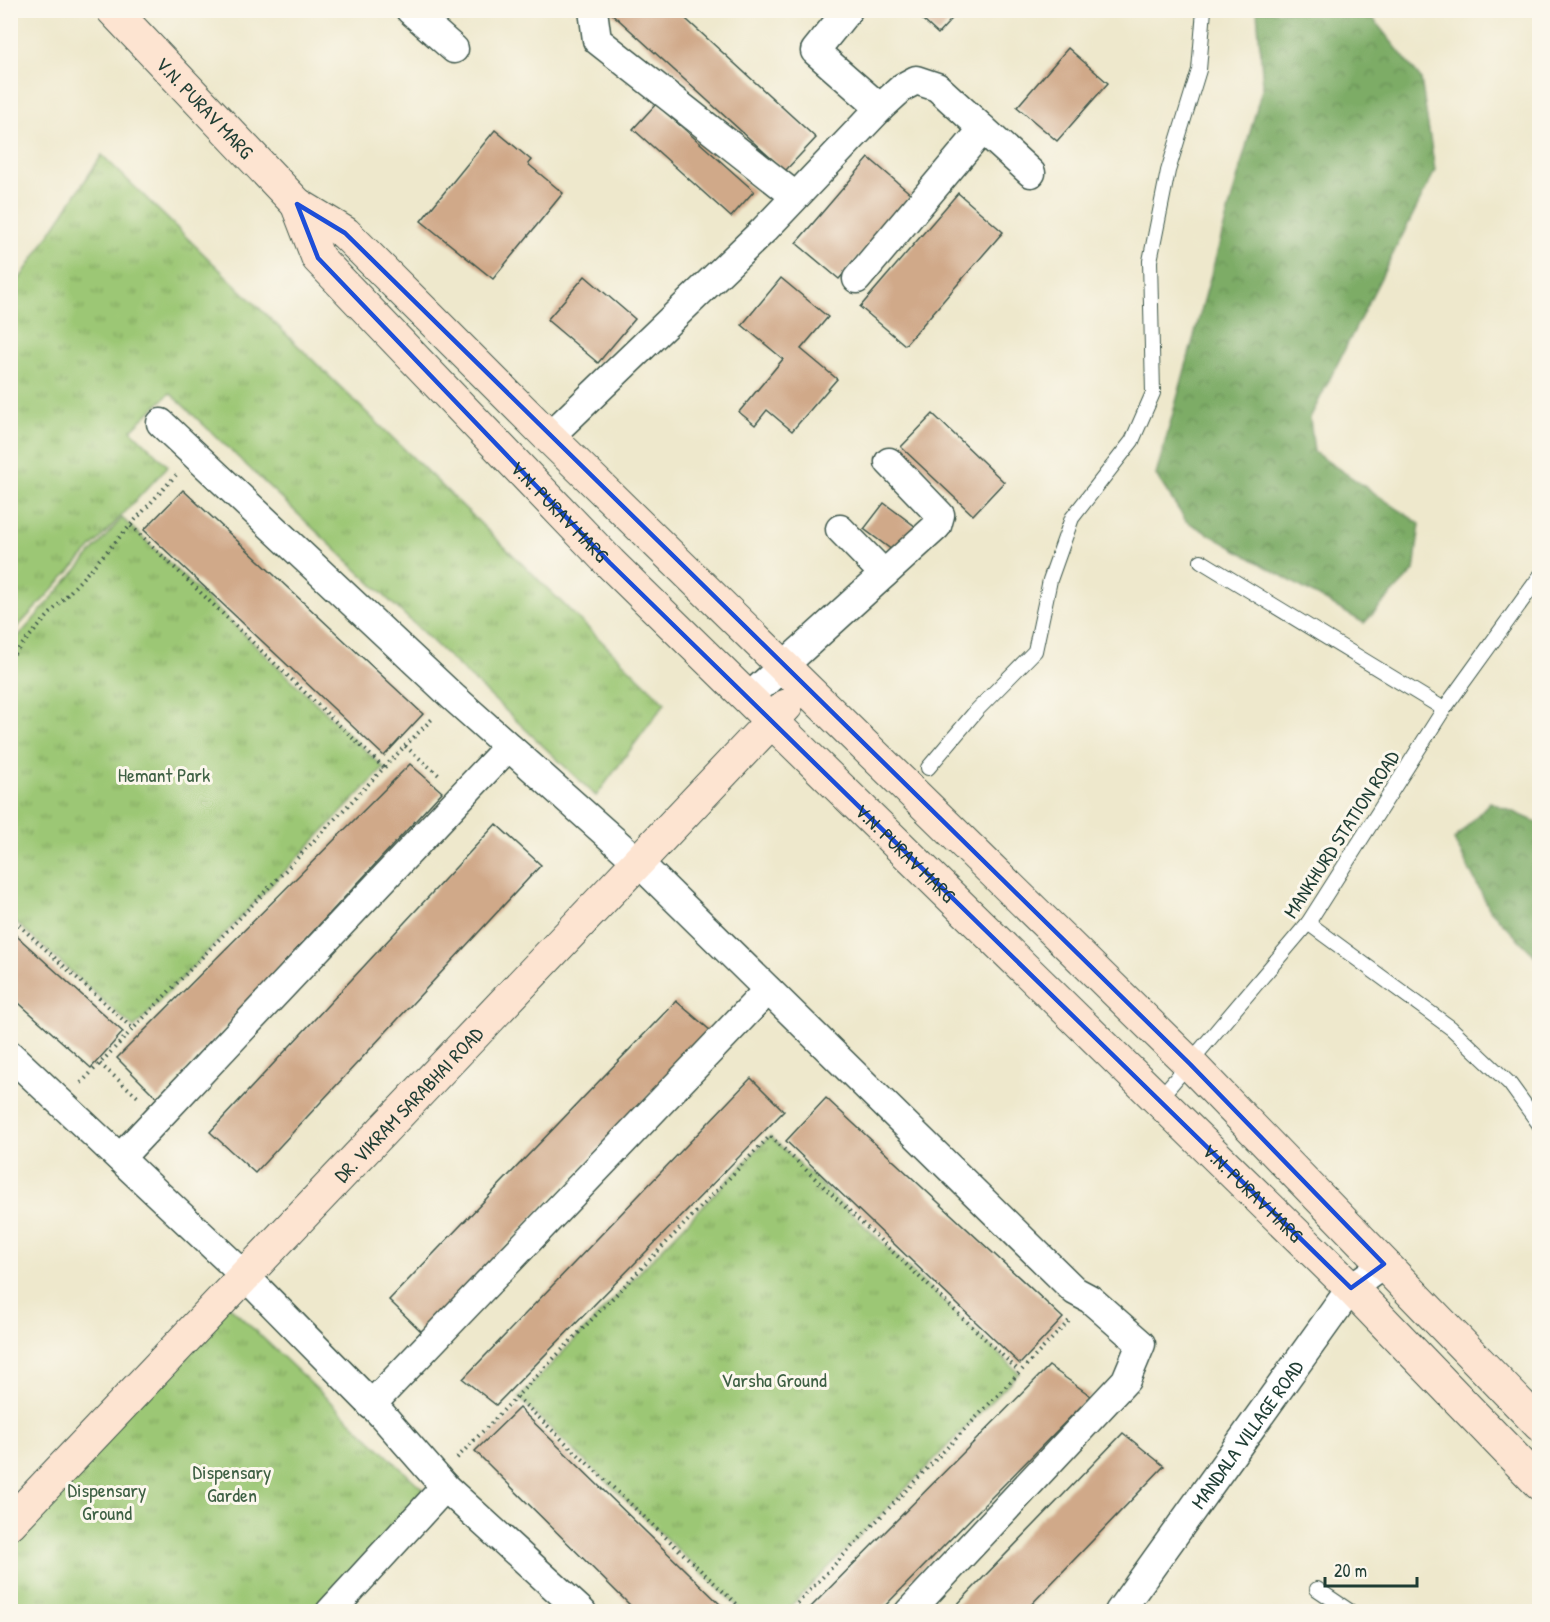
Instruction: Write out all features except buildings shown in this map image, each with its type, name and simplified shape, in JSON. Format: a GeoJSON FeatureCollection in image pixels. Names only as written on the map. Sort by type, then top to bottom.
{"type":"FeatureCollection","features":[{"type":"Feature","properties":{"kind":"street","name":"V.N. PURAV MARG"},"geometry":{"type":"LineString","coordinates":[[113,10],[297,204],[345,233],[549,437],[1190,1064],[1539,1425]]}},
{"type":"Feature","properties":{"kind":"street"},"geometry":{"type":"LineString","coordinates":[[410,10],[454,49]]}},
{"type":"Feature","properties":{"kind":"street"},"geometry":{"type":"LineString","coordinates":[[594,10],[597,40],[795,196]]}},
{"type":"Feature","properties":{"kind":"street"},"geometry":{"type":"LineString","coordinates":[[848,10],[815,51],[880,108]]}},
{"type":"Feature","properties":{"kind":"street"},"geometry":{"type":"LineString","coordinates":[[549,437],[764,230],[880,108],[903,87],[916,80],[938,87],[1032,173]]}},
{"type":"Feature","properties":{"kind":"street"},"geometry":{"type":"LineString","coordinates":[[857,279],[983,129]]}},
{"type":"Feature","properties":{"kind":"street","name":"V.N. PURAV MARG"},"geometry":{"type":"LineString","coordinates":[[297,204],[318,258],[610,563],[1351,1288],[1539,1484]]}},
{"type":"Feature","properties":{"kind":"street"},"geometry":{"type":"LineString","coordinates":[[318,258],[345,233]]}},
{"type":"Feature","properties":{"kind":"street"},"geometry":{"type":"LineString","coordinates":[[161,423],[453,697],[638,862],[1075,1291],[1090,1299],[1141,1344],[1126,1380],[909,1611]]}},
{"type":"Feature","properties":{"kind":"street"},"geometry":{"type":"LineString","coordinates":[[748,698],[794,676],[884,574],[937,526],[940,514],[889,462]]}},
{"type":"Feature","properties":{"kind":"street"},"geometry":{"type":"LineString","coordinates":[[840,529],[884,574]]}},
{"type":"Feature","properties":{"kind":"street","name":"DR. VIKRAM SARABHAI ROAD"},"geometry":{"type":"LineString","coordinates":[[10,1523],[771,721],[794,676]]}},
{"type":"Feature","properties":{"kind":"street"},"geometry":{"type":"LineString","coordinates":[[120,1158],[508,747]]}},
{"type":"Feature","properties":{"kind":"street"},"geometry":{"type":"LineString","coordinates":[[371,1405],[768,990]]}},
{"type":"Feature","properties":{"kind":"street"},"geometry":{"type":"LineString","coordinates":[[10,1055],[244,1275],[371,1405],[441,1482],[582,1611]]}},
{"type":"Feature","properties":{"kind":"street","name":"MANDALA VILLAGE ROAD"},"geometry":{"type":"LineString","coordinates":[[1119,1611],[1351,1288],[1384,1264]]}},
{"type":"Feature","properties":{"kind":"street"},"geometry":{"type":"LineString","coordinates":[[330,1611],[441,1482]]}},
{"type":"Feature","properties":{"kind":"lane"},"geometry":{"type":"LineString","coordinates":[[928,768],[976,710],[1035,651],[1050,580],[1072,518],[1132,441],[1153,393],[1150,261],[1168,171],[1199,70],[1204,10]]}},
{"type":"Feature","properties":{"kind":"lane"},"geometry":{"type":"LineString","coordinates":[[1202,561],[1444,710]]}},
{"type":"Feature","properties":{"kind":"lane","name":"MANKHURD STATION ROAD"},"geometry":{"type":"LineString","coordinates":[[1158,1100],[1308,923],[1444,710],[1539,576]]}},
{"type":"Feature","properties":{"kind":"lane"},"geometry":{"type":"LineString","coordinates":[[1308,923],[1451,1028],[1510,1083],[1539,1127]]}},
{"type":"Feature","properties":{"kind":"lane"},"geometry":{"type":"LineString","coordinates":[[1317,1589],[1351,1611]]}},
{"type":"Feature","properties":{"kind":"path"},"geometry":{"type":"LineString","coordinates":[[10,658],[194,454]]}},
{"type":"Feature","properties":{"kind":"path"},"geometry":{"type":"LineString","coordinates":[[131,526],[384,768]]}},
{"type":"Feature","properties":{"kind":"path"},"geometry":{"type":"LineString","coordinates":[[62,1103],[453,697]]}},
{"type":"Feature","properties":{"kind":"path"},"geometry":{"type":"LineString","coordinates":[[405,746],[461,795]]}},
{"type":"Feature","properties":{"kind":"path"},"geometry":{"type":"LineString","coordinates":[[10,917],[133,1029]]}},
{"type":"Feature","properties":{"kind":"path"},"geometry":{"type":"LineString","coordinates":[[100,1064],[159,1116]]}},
{"type":"Feature","properties":{"kind":"path"},"geometry":{"type":"LineString","coordinates":[[441,1482],[517,1397],[770,1136],[1020,1371]]}},
{"type":"Feature","properties":{"kind":"path"},"geometry":{"type":"LineString","coordinates":[[789,1611],[1090,1299]]}},
{"type":"Feature","properties":{"kind":"path"},"geometry":{"type":"LineString","coordinates":[[517,1397],[745,1611]]}},
{"type":"Feature","properties":{"kind":"highlighted area"},"geometry":{"type":"Polygon","coordinates":[[[297,204],[345,233],[1190,1064],[1384,1264],[1351,1288],[610,563],[318,258],[297,204]]]}},
{"type":"Feature","properties":{"kind":"green space"},"geometry":{"type":"Polygon","coordinates":[[[1257,11],[1367,11],[1421,79],[1435,171],[1310,418],[1314,452],[1420,524],[1414,571],[1364,623],[1186,521],[1156,475],[1263,85],[1257,11]]]}},
{"type":"Feature","properties":{"kind":"green space"},"geometry":{"type":"Polygon","coordinates":[[[102,155],[665,703],[596,796],[170,393],[131,430],[168,466],[11,634],[11,292],[102,155]]]}},
{"type":"Feature","properties":{"kind":"green space","name":"Hemant Park"},"geometry":{"type":"Polygon","coordinates":[[[122,518],[384,768],[134,1028],[10,917],[11,645],[122,518]]]}},
{"type":"Feature","properties":{"kind":"green space"},"geometry":{"type":"Polygon","coordinates":[[[1490,802],[1539,823],[1539,960],[1490,910],[1454,840],[1490,802]]]}},
{"type":"Feature","properties":{"kind":"green space","name":"Varsha Ground"},"geometry":{"type":"Polygon","coordinates":[[[770,1136],[1019,1373],[786,1611],[742,1611],[519,1398],[770,1136]]]}},
{"type":"Feature","properties":{"kind":"green space","name":"Dispensary Garden"},"geometry":{"type":"Polygon","coordinates":[[[227,1304],[428,1494],[322,1611],[11,1611],[10,1531],[227,1304]]]}},
{"type":"Feature","properties":{"kind":"park label","name":"Dispensary Ground"},"geometry":{"type":"Point","coordinates":[107,1500]}}]}
